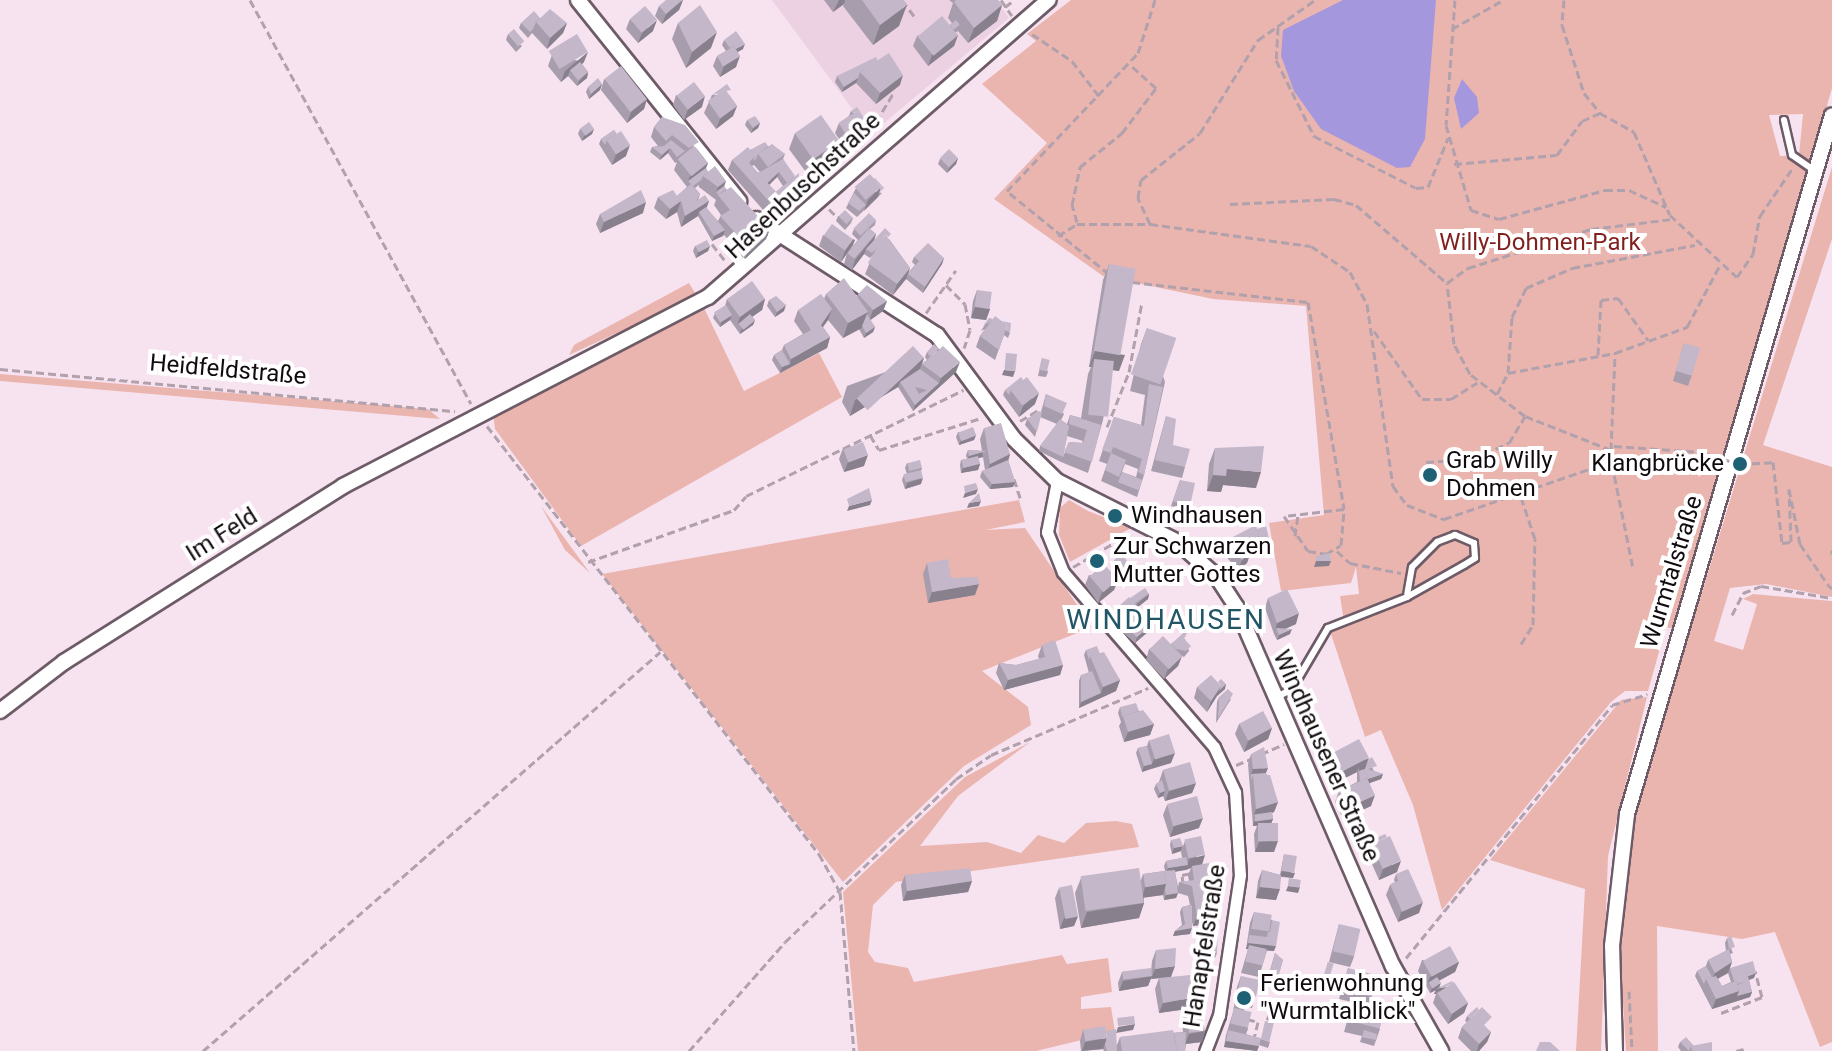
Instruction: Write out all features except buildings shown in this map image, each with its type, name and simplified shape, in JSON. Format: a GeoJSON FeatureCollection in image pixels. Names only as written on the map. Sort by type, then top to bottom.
{"type":"FeatureCollection","features":[{"type":"Feature","properties":{"kind":"street","name":"Windhausener Straße"},"geometry":{"type":"LineString","coordinates":[[578,0],[738,200],[783,239],[920,323],[958,356],[1007,430],[1057,481],[1189,549],[1217,577],[1277,697],[1393,966],[1441,1051]]}},
{"type":"Feature","properties":{"kind":"street","name":"Hasenbuschstraße"},"geometry":{"type":"LineString","coordinates":[[476,412],[737,277],[1049,0]]}},
{"type":"Feature","properties":{"kind":"street","name":"Wurmtalstraße"},"geometry":{"type":"LineString","coordinates":[[1615,1051],[1618,861],[1658,696],[1832,115]]}},
{"type":"Feature","properties":{"kind":"street","name":"Im Feld"},"geometry":{"type":"LineString","coordinates":[[0,711],[216,563],[476,412]]}},
{"type":"Feature","properties":{"kind":"street"},"geometry":{"type":"LineString","coordinates":[[1057,481],[1047,532],[1063,572],[1228,769]]}},
{"type":"Feature","properties":{"kind":"street","name":"Hanapfelstraße"},"geometry":{"type":"LineString","coordinates":[[1210,1049],[1220,1012],[1241,867],[1228,769]]}},
{"type":"Feature","properties":{"kind":"lane"},"geometry":{"type":"LineString","coordinates":[[1784,120],[1798,163],[1815,171]]}},
{"type":"Feature","properties":{"kind":"lane"},"geometry":{"type":"LineString","coordinates":[[1277,697],[1292,689],[1328,628],[1407,594],[1475,558],[1474,543],[1455,535],[1437,542],[1412,567],[1407,594]]}},
{"type":"Feature","properties":{"kind":"path"},"geometry":{"type":"LineString","coordinates":[[250,0],[476,412],[588,562],[810,842],[840,892],[854,1051]]}},
{"type":"Feature","properties":{"kind":"path"},"geometry":{"type":"LineString","coordinates":[[902,0],[915,17]]}},
{"type":"Feature","properties":{"kind":"path"},"geometry":{"type":"LineString","coordinates":[[1001,0],[1018,25],[1072,61],[1099,96]]}},
{"type":"Feature","properties":{"kind":"path"},"geometry":{"type":"LineString","coordinates":[[1005,7],[1014,0]]}},
{"type":"Feature","properties":{"kind":"path"},"geometry":{"type":"LineString","coordinates":[[1155,0],[1129,64],[1007,191],[1106,273],[1135,283],[1308,302],[1344,509],[1346,530],[1337,551]]}},
{"type":"Feature","properties":{"kind":"path"},"geometry":{"type":"LineString","coordinates":[[1150,224],[1138,198],[1141,180],[1200,133],[1245,56],[1315,0]]}},
{"type":"Feature","properties":{"kind":"path"},"geometry":{"type":"LineString","coordinates":[[1455,0],[1448,138],[1461,194],[1485,217],[1605,190],[1629,190],[1669,208]]}},
{"type":"Feature","properties":{"kind":"path"},"geometry":{"type":"LineString","coordinates":[[1452,29],[1503,0]]}},
{"type":"Feature","properties":{"kind":"path"},"geometry":{"type":"LineString","coordinates":[[1564,0],[1562,25],[1584,93],[1600,113],[1634,132],[1673,219],[1695,245],[1737,277],[1748,266],[1760,216],[1798,163]]}},
{"type":"Feature","properties":{"kind":"path"},"geometry":{"type":"LineString","coordinates":[[1278,27],[1276,60],[1314,136],[1416,188],[1428,187],[1448,138]]}},
{"type":"Feature","properties":{"kind":"path"},"geometry":{"type":"LineString","coordinates":[[1077,224],[1072,205],[1080,167],[1122,133],[1156,88],[1129,64]]}},
{"type":"Feature","properties":{"kind":"path"},"geometry":{"type":"LineString","coordinates":[[876,122],[893,94]]}},
{"type":"Feature","properties":{"kind":"path"},"geometry":{"type":"LineString","coordinates":[[1454,164],[1557,155],[1582,121],[1600,113]]}},
{"type":"Feature","properties":{"kind":"path"},"geometry":{"type":"LineString","coordinates":[[1230,204],[1334,199],[1356,205],[1447,283],[1454,344],[1478,382],[1525,416],[1612,448],[1702,452],[1740,464],[1773,462],[1782,543],[1791,542],[1789,489],[1800,544],[1831,587]]}},
{"type":"Feature","properties":{"kind":"path"},"geometry":{"type":"LineString","coordinates":[[1447,283],[1468,268],[1591,229],[1673,219]]}},
{"type":"Feature","properties":{"kind":"path"},"geometry":{"type":"LineString","coordinates":[[1058,236],[1077,224],[1150,224],[1326,253],[1360,288],[1372,328],[1387,465],[1407,505],[1444,519],[1521,497],[1555,477],[1612,464]]}},
{"type":"Feature","properties":{"kind":"path"},"geometry":{"type":"LineString","coordinates":[[712,244],[737,277]]}},
{"type":"Feature","properties":{"kind":"path"},"geometry":{"type":"LineString","coordinates":[[1497,394],[1508,373],[1512,317],[1526,288],[1592,262],[1695,245]]}},
{"type":"Feature","properties":{"kind":"path"},"geometry":{"type":"LineString","coordinates":[[1508,373],[1615,353],[1687,327],[1720,265]]}},
{"type":"Feature","properties":{"kind":"path"},"geometry":{"type":"LineString","coordinates":[[920,323],[956,270]]}},
{"type":"Feature","properties":{"kind":"path"},"geometry":{"type":"LineString","coordinates":[[946,285],[962,295],[970,330],[958,356]]}},
{"type":"Feature","properties":{"kind":"path"},"geometry":{"type":"LineString","coordinates":[[1598,355],[1601,300],[1618,298],[1649,341]]}},
{"type":"Feature","properties":{"kind":"path"},"geometry":{"type":"LineString","coordinates":[[1107,427],[1129,372],[1142,302]]}},
{"type":"Feature","properties":{"kind":"path"},"geometry":{"type":"LineString","coordinates":[[1372,328],[1422,399],[1451,399],[1478,382]]}},
{"type":"Feature","properties":{"kind":"path"},"geometry":{"type":"LineString","coordinates":[[1615,353],[1608,417],[1612,464],[1633,568]]}},
{"type":"Feature","properties":{"kind":"path","name":"Heidfeldstraße"},"geometry":{"type":"LineString","coordinates":[[0,369],[452,409]]}},
{"type":"Feature","properties":{"kind":"path"},"geometry":{"type":"LineString","coordinates":[[588,562],[734,510],[746,496],[977,383]]}},
{"type":"Feature","properties":{"kind":"path"},"geometry":{"type":"LineString","coordinates":[[1007,430],[1038,410]]}},
{"type":"Feature","properties":{"kind":"path"},"geometry":{"type":"LineString","coordinates":[[870,435],[879,450],[995,411]]}},
{"type":"Feature","properties":{"kind":"path"},"geometry":{"type":"LineString","coordinates":[[1426,462],[1474,459],[1509,443],[1525,416]]}},
{"type":"Feature","properties":{"kind":"path"},"geometry":{"type":"LineString","coordinates":[[1737,477],[1746,448]]}},
{"type":"Feature","properties":{"kind":"path"},"geometry":{"type":"LineString","coordinates":[[1011,468],[1020,498]]}},
{"type":"Feature","properties":{"kind":"path"},"geometry":{"type":"LineString","coordinates":[[1521,497],[1535,539],[1533,625],[1521,644]]}},
{"type":"Feature","properties":{"kind":"path"},"geometry":{"type":"LineString","coordinates":[[1337,551],[1316,554],[1295,536],[1284,516],[1344,509]]}},
{"type":"Feature","properties":{"kind":"path"},"geometry":{"type":"LineString","coordinates":[[1295,536],[1298,514]]}},
{"type":"Feature","properties":{"kind":"path"},"geometry":{"type":"LineString","coordinates":[[1063,572],[1142,523]]}},
{"type":"Feature","properties":{"kind":"path"},"geometry":{"type":"LineString","coordinates":[[1337,551],[1350,563],[1393,571]]}},
{"type":"Feature","properties":{"kind":"path"},"geometry":{"type":"LineString","coordinates":[[1732,615],[1743,593],[1761,586],[1832,598]]}},
{"type":"Feature","properties":{"kind":"path"},"geometry":{"type":"LineString","coordinates":[[203,1051],[660,652]]}},
{"type":"Feature","properties":{"kind":"path"},"geometry":{"type":"LineString","coordinates":[[689,1051],[840,892],[974,766],[1155,685]]}},
{"type":"Feature","properties":{"kind":"path"},"geometry":{"type":"LineString","coordinates":[[1393,966],[1612,705],[1625,695],[1658,696]]}},
{"type":"Feature","properties":{"kind":"path"},"geometry":{"type":"LineString","coordinates":[[1228,769],[1274,748]]}},
{"type":"Feature","properties":{"kind":"path"},"geometry":{"type":"LineString","coordinates":[[1183,884],[1182,875],[1241,867]]}},
{"type":"Feature","properties":{"kind":"path"},"geometry":{"type":"LineString","coordinates":[[1721,1013],[1762,997],[1753,964]]}},
{"type":"Feature","properties":{"kind":"path"},"geometry":{"type":"LineString","coordinates":[[1628,986],[1632,1051]]}},
{"type":"Feature","properties":{"kind":"path"},"geometry":{"type":"LineString","coordinates":[[1220,1012],[1258,1022],[1254,1039]]}},
{"type":"Feature","properties":{"kind":"path"},"geometry":{"type":"LineString","coordinates":[[1736,1051],[1744,1049]]}},
{"type":"Feature","properties":{"kind":"shaded area"},"geometry":{"type":"Polygon","coordinates":[[[772,0],[996,0],[1009,18],[871,134],[772,0]]]}},
{"type":"Feature","properties":{"kind":"shaded area"},"geometry":{"type":"Polygon","coordinates":[[[1343,0],[1436,0],[1425,139],[1410,167],[1397,168],[1321,129],[1294,91],[1281,56],[1283,30],[1343,0]]]}},
{"type":"Feature","properties":{"kind":"shaded area"},"geometry":{"type":"Polygon","coordinates":[[[1462,79],[1477,97],[1479,113],[1461,129],[1454,98],[1462,79]]]}},
{"type":"Feature","properties":{"kind":"green space","name":"Willy-Dohmen-Park"},"geometry":{"type":"Polygon","coordinates":[[[1071,0],[1832,0],[1832,88],[1678,630],[1666,627],[1648,691],[1625,691],[1611,702],[1442,910],[1413,805],[1381,730],[1365,737],[1330,631],[1344,622],[1340,596],[1359,594],[1356,567],[1351,583],[1281,591],[1269,523],[1324,515],[1306,306],[1213,299],[1103,276],[994,199],[1047,143],[982,84],[1036,41],[1027,34],[1071,0]],[[1803,114],[1769,115],[1780,156],[1799,155],[1803,114]]]}},
{"type":"Feature","properties":{"kind":"green space"},"geometry":{"type":"Polygon","coordinates":[[[1832,167],[1832,239],[1763,445],[1832,467],[1832,597],[1766,584],[1730,588],[1714,641],[1743,650],[1757,604],[1743,599],[1753,594],[1832,601],[1832,1042],[1820,1047],[1775,932],[1742,939],[1657,926],[1658,1051],[1626,1051],[1620,957],[1629,831],[1832,167]]]}},
{"type":"Feature","properties":{"kind":"green space"},"geometry":{"type":"Polygon","coordinates":[[[689,283],[697,296],[569,355],[574,345],[689,283]]]}},
{"type":"Feature","properties":{"kind":"green space"},"geometry":{"type":"Polygon","coordinates":[[[704,308],[744,391],[819,353],[842,397],[581,546],[495,429],[493,414],[704,308]]]}},
{"type":"Feature","properties":{"kind":"green space"},"geometry":{"type":"Polygon","coordinates":[[[0,374],[428,409],[440,419],[0,381],[0,374]]]}},
{"type":"Feature","properties":{"kind":"green space"},"geometry":{"type":"Polygon","coordinates":[[[1019,500],[1025,522],[985,530],[1025,528],[1092,627],[982,671],[1028,707],[1031,725],[964,766],[843,882],[602,574],[1019,500]]]}},
{"type":"Feature","properties":{"kind":"green space"},"geometry":{"type":"Polygon","coordinates":[[[1069,500],[1131,528],[1070,562],[1059,535],[1060,508],[1069,500]]]}},
{"type":"Feature","properties":{"kind":"green space"},"geometry":{"type":"Polygon","coordinates":[[[541,506],[590,573],[565,550],[541,506]]]}},
{"type":"Feature","properties":{"kind":"green space"},"geometry":{"type":"Polygon","coordinates":[[[1647,697],[1608,856],[1601,1051],[1576,1051],[1585,889],[1490,860],[1621,700],[1647,697]]]}},
{"type":"Feature","properties":{"kind":"green space"},"geometry":{"type":"Polygon","coordinates":[[[1030,742],[958,796],[920,846],[987,842],[1021,853],[1038,835],[1064,843],[1086,823],[1116,821],[1132,824],[1139,847],[896,882],[873,905],[868,952],[875,962],[908,968],[914,982],[1062,955],[1067,964],[1108,958],[1112,992],[1081,997],[1081,1009],[1111,1007],[1115,1032],[1036,1051],[858,1051],[843,892],[965,777],[1030,742]]]}},
{"type":"Feature","properties":{"kind":"place","name":"Klangbrücke"},"geometry":{"type":"Point","coordinates":[1740,464]}},
{"type":"Feature","properties":{"kind":"place","name":"Grab Willy Dohmen"},"geometry":{"type":"Point","coordinates":[1430,475]}},
{"type":"Feature","properties":{"kind":"place","name":"Windhausen"},"geometry":{"type":"Point","coordinates":[1115,516]}},
{"type":"Feature","properties":{"kind":"place","name":"Zur Schwarzen Mutter Gottes"},"geometry":{"type":"Point","coordinates":[1097,561]}},
{"type":"Feature","properties":{"kind":"place","name":"Ferienwohnung \"Wurmtalblick\""},"geometry":{"type":"Point","coordinates":[1244,998]}},
{"type":"Feature","properties":{"kind":"district","name":"WINDHAUSEN"},"geometry":{"type":"Point","coordinates":[1166,620]}}]}
